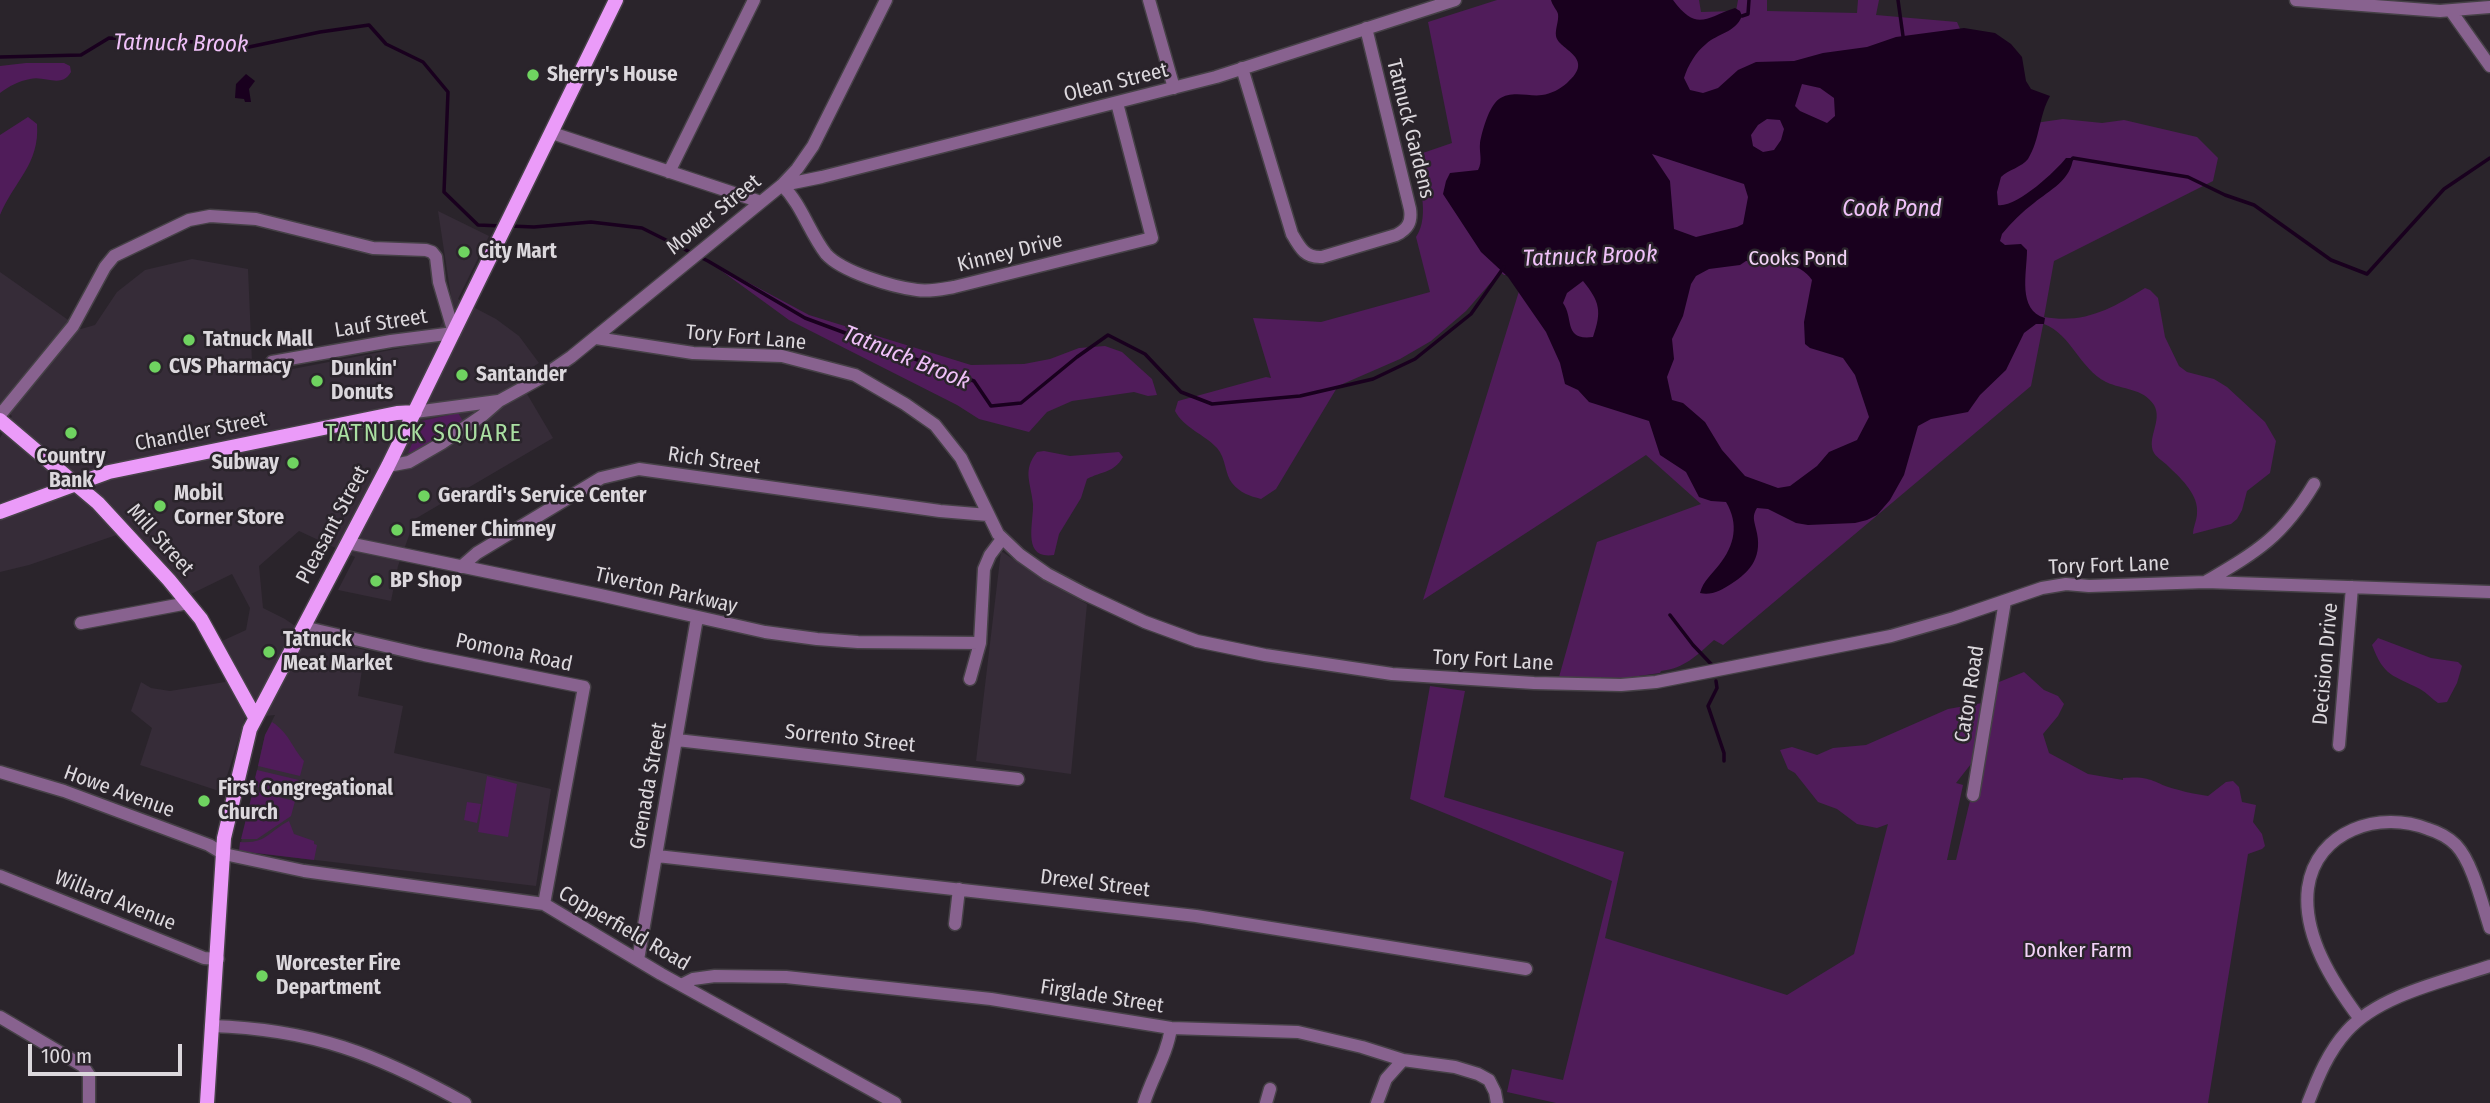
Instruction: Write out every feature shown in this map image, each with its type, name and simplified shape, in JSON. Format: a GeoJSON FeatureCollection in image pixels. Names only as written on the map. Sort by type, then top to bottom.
{"type":"FeatureCollection","features":[{"type":"Feature","properties":{"kind":"main road","name":"Pleasant Street"},"geometry":{"type":"LineString","coordinates":[[207,1103],[223,854],[244,749],[255,717],[388,466],[616,0]]}},
{"type":"Feature","properties":{"kind":"main road","name":"Chandler Street"},"geometry":{"type":"LineString","coordinates":[[0,512],[109,472],[397,413],[415,412]]}},
{"type":"Feature","properties":{"kind":"main road","name":"Mill Street"},"geometry":{"type":"LineString","coordinates":[[0,418],[74,485],[98,503],[188,603],[201,619],[255,717]]}},
{"type":"Feature","properties":{"kind":"street"},"geometry":{"type":"LineString","coordinates":[[669,172],[754,0]]}},
{"type":"Feature","properties":{"kind":"street","name":"Mower Street"},"geometry":{"type":"LineString","coordinates":[[388,466],[409,462],[443,443],[499,401],[539,379],[596,338],[782,185],[813,146],[886,0]]}},
{"type":"Feature","properties":{"kind":"street"},"geometry":{"type":"LineString","coordinates":[[1149,0],[1174,88]]}},
{"type":"Feature","properties":{"kind":"street","name":"Olean Street"},"geometry":{"type":"LineString","coordinates":[[782,185],[1174,88],[1455,0]]}},
{"type":"Feature","properties":{"kind":"street"},"geometry":{"type":"LineString","coordinates":[[2296,0],[2451,11],[2490,7]]}},
{"type":"Feature","properties":{"kind":"street"},"geometry":{"type":"LineString","coordinates":[[2451,11],[2490,66]]}},
{"type":"Feature","properties":{"kind":"street","name":"Tatnuck Gardens"},"geometry":{"type":"LineString","coordinates":[[1242,68],[1292,234],[1301,250],[1311,257],[1322,257],[1396,235],[1410,224],[1410,209],[1366,29]]}},
{"type":"Feature","properties":{"kind":"street","name":"Kinney Drive"},"geometry":{"type":"LineString","coordinates":[[782,185],[795,198],[821,247],[836,263],[862,275],[917,290],[935,290],[968,283],[1152,238],[1116,103]]}},
{"type":"Feature","properties":{"kind":"street"},"geometry":{"type":"LineString","coordinates":[[552,133],[761,202]]}},
{"type":"Feature","properties":{"kind":"street"},"geometry":{"type":"LineString","coordinates":[[0,418],[74,326],[105,267],[114,256],[189,220],[210,216],[256,219],[370,247],[432,252],[436,257],[439,282],[454,333]]}},
{"type":"Feature","properties":{"kind":"street","name":"Lauf Street"},"geometry":{"type":"LineString","coordinates":[[272,362],[454,333]]}},
{"type":"Feature","properties":{"kind":"street","name":"Tory Fort Lane"},"geometry":{"type":"LineString","coordinates":[[596,338],[693,353],[782,356],[855,375],[891,395],[935,425],[961,458],[1002,539],[1047,574],[1145,622],[1197,640],[1265,655],[1336,666],[1457,679],[1610,685],[1656,682],[1891,636],[2042,588],[2066,584],[2089,586],[2206,582],[2490,592]]}},
{"type":"Feature","properties":{"kind":"street","name":"Mower Street"},"geometry":{"type":"LineString","coordinates":[[415,412],[499,401]]}},
{"type":"Feature","properties":{"kind":"street","name":"Rich Street"},"geometry":{"type":"LineString","coordinates":[[461,567],[477,553],[601,478],[639,469],[940,511],[988,515]]}},
{"type":"Feature","properties":{"kind":"street"},"geometry":{"type":"LineString","coordinates":[[2206,582],[2272,540],[2292,517],[2314,484]]}},
{"type":"Feature","properties":{"kind":"street"},"geometry":{"type":"LineString","coordinates":[[970,679],[980,643],[984,569],[1002,539]]}},
{"type":"Feature","properties":{"kind":"street","name":"Tiverton Parkway"},"geometry":{"type":"LineString","coordinates":[[348,543],[765,632],[817,639],[980,643]]}},
{"type":"Feature","properties":{"kind":"street","name":"Decision Drive"},"geometry":{"type":"LineString","coordinates":[[2339,745],[2352,587]]}},
{"type":"Feature","properties":{"kind":"street","name":"Caton Road"},"geometry":{"type":"LineString","coordinates":[[1973,795],[2005,600]]}},
{"type":"Feature","properties":{"kind":"street"},"geometry":{"type":"LineString","coordinates":[[81,623],[188,603]]}},
{"type":"Feature","properties":{"kind":"street","name":"Grenada Street"},"geometry":{"type":"LineString","coordinates":[[639,960],[697,618]]}},
{"type":"Feature","properties":{"kind":"street","name":"Pomona Road"},"geometry":{"type":"LineString","coordinates":[[303,626],[424,655],[584,687],[544,904]]}},
{"type":"Feature","properties":{"kind":"street","name":"Sorrento Street"},"geometry":{"type":"LineString","coordinates":[[677,740],[1018,779]]}},
{"type":"Feature","properties":{"kind":"street","name":"Howe Avenue"},"geometry":{"type":"LineString","coordinates":[[0,772],[64,791],[149,822],[209,845],[223,854]]}},
{"type":"Feature","properties":{"kind":"street"},"geometry":{"type":"LineString","coordinates":[[2360,1019],[2323,960],[2309,914],[2311,875],[2320,857],[2336,840],[2357,828],[2381,821],[2410,823],[2447,837],[2462,853],[2490,928]]}},
{"type":"Feature","properties":{"kind":"street","name":"Copperfield Road"},"geometry":{"type":"LineString","coordinates":[[223,854],[304,872],[544,904],[681,985],[895,1103]]}},
{"type":"Feature","properties":{"kind":"street","name":"Drexel Street"},"geometry":{"type":"LineString","coordinates":[[657,856],[1196,916],[1526,969]]}},
{"type":"Feature","properties":{"kind":"street","name":"Willard Avenue"},"geometry":{"type":"LineString","coordinates":[[0,876],[204,958],[218,959]]}},
{"type":"Feature","properties":{"kind":"street"},"geometry":{"type":"LineString","coordinates":[[955,925],[959,889]]}},
{"type":"Feature","properties":{"kind":"street"},"geometry":{"type":"LineString","coordinates":[[2308,1103],[2327,1060],[2348,1030],[2360,1019],[2404,995],[2490,966]]}},
{"type":"Feature","properties":{"kind":"street","name":"Firglade Street"},"geometry":{"type":"LineString","coordinates":[[681,985],[693,979],[715,976],[786,977],[991,999],[1171,1028],[1298,1032],[1403,1060],[1455,1067],[1478,1074],[1489,1080],[1498,1102]]}},
{"type":"Feature","properties":{"kind":"street"},"geometry":{"type":"LineString","coordinates":[[0,1017],[83,1066],[90,1080],[89,1103]]}},
{"type":"Feature","properties":{"kind":"street"},"geometry":{"type":"LineString","coordinates":[[211,1026],[279,1031],[345,1046],[406,1071],[465,1103]]}},
{"type":"Feature","properties":{"kind":"street"},"geometry":{"type":"LineString","coordinates":[[1144,1103],[1165,1053],[1171,1028]]}},
{"type":"Feature","properties":{"kind":"street"},"geometry":{"type":"LineString","coordinates":[[1377,1103],[1386,1079],[1403,1060]]}},
{"type":"Feature","properties":{"kind":"street"},"geometry":{"type":"LineString","coordinates":[[1266,1103],[1270,1089]]}},
{"type":"Feature","properties":{"kind":"shaded area"},"geometry":{"type":"Polygon","coordinates":[[[438,211],[489,236],[458,299],[496,319],[519,336],[539,363],[517,377],[553,438],[415,519],[398,566],[391,601],[338,590],[355,557],[299,531],[259,566],[263,608],[311,637],[365,650],[358,696],[403,706],[394,753],[551,789],[536,886],[239,851],[265,735],[275,715],[245,718],[222,792],[140,765],[152,728],[131,711],[141,682],[151,688],[170,691],[225,682],[234,665],[222,641],[246,630],[250,608],[232,574],[189,595],[134,529],[29,565],[0,572],[0,438],[12,416],[0,404],[0,272],[81,329],[95,325],[117,292],[145,270],[192,259],[248,269],[252,362],[272,373],[432,342],[452,303],[438,211]]]}},
{"type":"Feature","properties":{"kind":"shaded area"},"geometry":{"type":"Polygon","coordinates":[[[1001,551],[1050,584],[1087,604],[1071,774],[976,761],[1001,551]]]}},
{"type":"Feature","properties":{"kind":"green space","name":"Cooks Pond"},"geometry":{"type":"Polygon","coordinates":[[[1497,0],[1699,0],[1701,12],[1736,11],[1738,0],[1767,0],[1767,11],[1857,13],[1858,0],[1879,0],[1876,15],[1957,22],[1981,77],[2035,123],[2063,119],[2102,123],[2124,120],[2197,137],[2218,158],[2213,181],[2054,261],[2044,317],[2059,319],[2097,313],[2145,288],[2150,290],[2158,298],[2165,337],[2179,366],[2187,372],[2214,379],[2227,387],[2265,422],[2276,441],[2270,473],[2247,491],[2242,510],[2231,524],[2193,534],[2197,513],[2195,500],[2189,488],[2155,455],[2152,447],[2157,417],[2154,405],[2144,395],[2112,385],[2097,376],[2062,336],[2044,324],[2044,320],[2031,386],[1723,645],[1714,640],[1690,660],[1660,673],[1624,678],[1559,677],[1597,542],[1701,504],[1646,455],[1423,600],[1520,288],[1509,275],[1500,272],[1466,311],[1431,341],[1400,359],[1338,386],[1276,489],[1261,499],[1242,492],[1230,480],[1217,448],[1179,417],[1175,411],[1178,401],[1266,377],[1271,378],[1253,318],[1321,322],[1430,292],[1416,237],[1423,218],[1423,208],[1414,156],[1452,143],[1428,22],[1497,0]]]}},
{"type":"Feature","properties":{"kind":"green space"},"geometry":{"type":"Polygon","coordinates":[[[64,63],[70,66],[71,72],[58,81],[36,78],[22,81],[0,93],[0,66],[64,63]]]}},
{"type":"Feature","properties":{"kind":"green space"},"geometry":{"type":"Polygon","coordinates":[[[28,117],[37,124],[34,150],[25,172],[0,215],[0,135],[28,117]]]}},
{"type":"Feature","properties":{"kind":"green space"},"geometry":{"type":"Polygon","coordinates":[[[708,261],[809,315],[971,365],[1024,364],[1050,359],[1079,348],[1105,346],[1122,352],[1152,379],[1157,395],[1148,396],[1134,392],[1072,401],[1047,412],[1029,432],[979,419],[957,405],[789,320],[708,261]]]}},
{"type":"Feature","properties":{"kind":"green space","name":"TATNUCK SQUARE"},"geometry":{"type":"Polygon","coordinates":[[[458,413],[463,421],[418,451],[408,453],[422,421],[458,413]]]}},
{"type":"Feature","properties":{"kind":"green space"},"geometry":{"type":"Polygon","coordinates":[[[1037,452],[1070,456],[1119,452],[1123,457],[1112,469],[1087,479],[1081,498],[1059,534],[1054,555],[1037,552],[1032,538],[1033,504],[1029,471],[1037,452]]]}},
{"type":"Feature","properties":{"kind":"green space"},"geometry":{"type":"Polygon","coordinates":[[[2378,638],[2431,658],[2458,662],[2462,666],[2447,702],[2438,703],[2423,691],[2390,674],[2376,656],[2372,645],[2378,638]]]}},
{"type":"Feature","properties":{"kind":"green space","name":"Donker Farm"},"geometry":{"type":"Polygon","coordinates":[[[2024,672],[2044,690],[2058,696],[2064,704],[2043,734],[2049,753],[2088,774],[2123,780],[2133,777],[2147,779],[2170,788],[2208,796],[2226,782],[2233,781],[2239,787],[2242,802],[2256,805],[2253,822],[2262,834],[2265,846],[2248,854],[2208,1103],[1556,1103],[1507,1092],[1512,1069],[1563,1080],[1612,881],[1410,799],[1430,686],[1465,691],[1444,797],[1624,852],[1605,938],[1787,995],[1854,954],[1888,824],[1877,828],[1857,824],[1837,809],[1818,802],[1795,773],[1788,769],[1780,750],[1792,747],[1817,755],[1833,748],[1866,745],[1948,709],[1982,703],[1997,690],[1999,682],[2024,672]],[[1982,750],[1956,783],[1963,785],[1947,860],[1956,860],[1982,750]]]}},
{"type":"Feature","properties":{"kind":"green space"},"geometry":{"type":"Polygon","coordinates":[[[272,722],[286,735],[304,761],[300,776],[258,766],[265,735],[272,722]]]}},
{"type":"Feature","properties":{"kind":"green space"},"geometry":{"type":"Polygon","coordinates":[[[257,770],[299,780],[296,796],[253,786],[257,770]]]}},
{"type":"Feature","properties":{"kind":"green space"},"geometry":{"type":"Polygon","coordinates":[[[487,776],[517,784],[508,837],[478,832],[487,776]]]}},
{"type":"Feature","properties":{"kind":"green space"},"geometry":{"type":"Polygon","coordinates":[[[253,791],[295,801],[291,816],[257,839],[241,839],[253,791]]]}},
{"type":"Feature","properties":{"kind":"green space"},"geometry":{"type":"Polygon","coordinates":[[[467,802],[481,804],[477,823],[464,820],[467,802]]]}},
{"type":"Feature","properties":{"kind":"green space"},"geometry":{"type":"Polygon","coordinates":[[[289,821],[294,834],[314,841],[317,845],[314,860],[239,851],[240,842],[262,839],[289,821]]]}},
{"type":"Feature","properties":{"kind":"water","name":"Cook Pond"},"geometry":{"type":"Polygon","coordinates":[[[1551,0],[1673,0],[1689,16],[1702,20],[1735,8],[1740,11],[1742,16],[1739,22],[1702,47],[1688,68],[1684,78],[1690,90],[1703,93],[1718,88],[1738,70],[1756,62],[1794,61],[1823,53],[1867,47],[1896,37],[1964,28],[1995,33],[2011,44],[2022,57],[2026,81],[2031,89],[2050,96],[2028,159],[2001,177],[1997,192],[1998,205],[2015,201],[2025,195],[2066,158],[2073,158],[2064,178],[2021,214],[2002,234],[2000,241],[2005,245],[2021,244],[2027,250],[2027,299],[2036,314],[2045,318],[2044,324],[2036,324],[2024,333],[2006,370],[1980,395],[1968,412],[1931,419],[1918,426],[1904,475],[1890,500],[1877,515],[1855,523],[1808,525],[1796,523],[1768,509],[1757,508],[1754,518],[1758,547],[1754,561],[1745,574],[1712,593],[1700,593],[1705,581],[1732,542],[1733,518],[1726,502],[1699,497],[1686,472],[1660,455],[1649,421],[1589,402],[1578,390],[1565,384],[1560,363],[1546,332],[1508,277],[1481,252],[1443,194],[1450,173],[1478,170],[1484,126],[1495,102],[1509,95],[1549,94],[1575,74],[1577,60],[1556,36],[1558,14],[1551,0]],[[1802,84],[1795,106],[1827,123],[1835,116],[1834,98],[1820,88],[1802,84]],[[1767,119],[1758,125],[1751,135],[1753,146],[1763,152],[1774,150],[1784,129],[1780,120],[1767,119]],[[1652,154],[1670,181],[1674,229],[1696,237],[1743,224],[1748,197],[1744,184],[1652,154]],[[1746,261],[1740,265],[1709,269],[1696,276],[1691,284],[1683,316],[1672,339],[1674,359],[1667,377],[1672,400],[1683,403],[1705,422],[1722,450],[1745,476],[1778,488],[1790,486],[1817,466],[1829,452],[1857,440],[1869,417],[1855,375],[1843,358],[1805,344],[1804,322],[1812,280],[1806,273],[1791,265],[1764,261],[1746,261]],[[1583,281],[1567,293],[1563,303],[1573,332],[1584,337],[1593,337],[1598,320],[1598,307],[1583,281]]]}},
{"type":"Feature","properties":{"kind":"water"},"geometry":{"type":"Polygon","coordinates":[[[246,74],[255,81],[249,89],[251,102],[235,98],[236,84],[246,74]]]}},
{"type":"Feature","properties":{"kind":"waterway"},"geometry":{"type":"LineString","coordinates":[[1742,16],[1748,14],[1749,0]]}},
{"type":"Feature","properties":{"kind":"waterway"},"geometry":{"type":"LineString","coordinates":[[1898,0],[1903,36]]}},
{"type":"Feature","properties":{"kind":"waterway","name":"Tatnuck Brook"},"geometry":{"type":"LineString","coordinates":[[0,57],[81,55],[109,38],[249,47],[369,25],[386,44],[423,62],[448,92],[444,192],[478,225],[502,226]]}},
{"type":"Feature","properties":{"kind":"waterway","name":"Tatnuck Brook"},"geometry":{"type":"LineString","coordinates":[[2070,161],[2073,158],[2188,177],[2225,195],[2254,205],[2331,260],[2367,274],[2444,189],[2490,158]]}},
{"type":"Feature","properties":{"kind":"waterway","name":"Tatnuck Brook"},"geometry":{"type":"LineString","coordinates":[[510,226],[534,227],[591,222],[642,228],[708,261],[805,318],[974,381],[991,406],[1021,403],[1108,335],[1145,354],[1181,392],[1212,404],[1300,396],[1373,379],[1415,359],[1471,314],[1504,267]]}},
{"type":"Feature","properties":{"kind":"waterway"},"geometry":{"type":"LineString","coordinates":[[1670,615],[1713,666]]}},
{"type":"Feature","properties":{"kind":"waterway"},"geometry":{"type":"LineString","coordinates":[[1716,681],[1717,688],[1708,706],[1724,753],[1724,761]]}},
{"type":"Feature","properties":{"kind":"place","name":"Sherry's House"},"geometry":{"type":"Point","coordinates":[533,75]}},
{"type":"Feature","properties":{"kind":"place","name":"City Mart"},"geometry":{"type":"Point","coordinates":[464,252]}},
{"type":"Feature","properties":{"kind":"place","name":"Tatnuck Mall"},"geometry":{"type":"Point","coordinates":[189,340]}},
{"type":"Feature","properties":{"kind":"place","name":"CVS Pharmacy"},"geometry":{"type":"Point","coordinates":[155,367]}},
{"type":"Feature","properties":{"kind":"place","name":"Santander"},"geometry":{"type":"Point","coordinates":[462,375]}},
{"type":"Feature","properties":{"kind":"place","name":"Dunkin' Donuts"},"geometry":{"type":"Point","coordinates":[317,381]}},
{"type":"Feature","properties":{"kind":"place","name":"Country Bank"},"geometry":{"type":"Point","coordinates":[71,433]}},
{"type":"Feature","properties":{"kind":"place","name":"Subway"},"geometry":{"type":"Point","coordinates":[293,463]}},
{"type":"Feature","properties":{"kind":"place","name":"Gerardi's Service Center"},"geometry":{"type":"Point","coordinates":[424,496]}},
{"type":"Feature","properties":{"kind":"place","name":"Mobil Corner Store"},"geometry":{"type":"Point","coordinates":[160,506]}},
{"type":"Feature","properties":{"kind":"place","name":"Emener Chimney"},"geometry":{"type":"Point","coordinates":[397,530]}},
{"type":"Feature","properties":{"kind":"place","name":"BP Shop"},"geometry":{"type":"Point","coordinates":[376,581]}},
{"type":"Feature","properties":{"kind":"place","name":"Tatnuck Meat Market"},"geometry":{"type":"Point","coordinates":[269,652]}},
{"type":"Feature","properties":{"kind":"place","name":"First Congregational Church"},"geometry":{"type":"Point","coordinates":[204,801]}},
{"type":"Feature","properties":{"kind":"place","name":"Worcester Fire Department"},"geometry":{"type":"Point","coordinates":[262,976]}},
{"type":"Feature","properties":{"kind":"district","name":"TATNUCK SQUARE"},"geometry":{"type":"Point","coordinates":[424,434]}}]}
